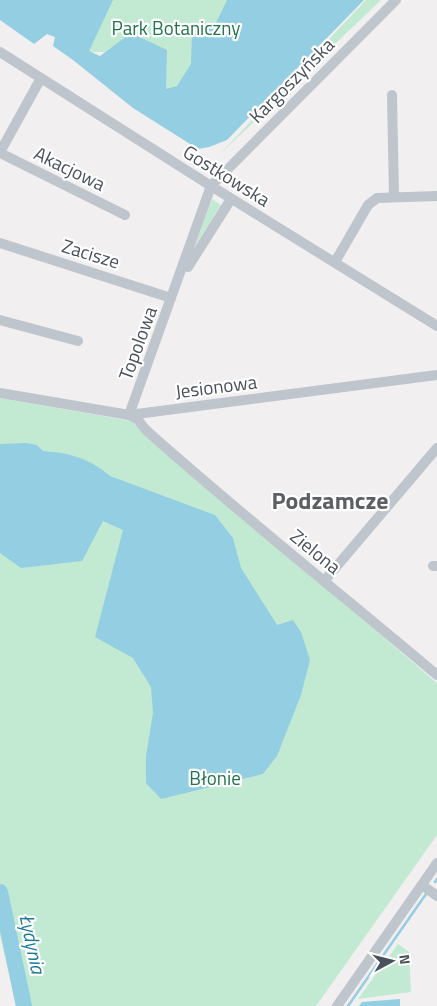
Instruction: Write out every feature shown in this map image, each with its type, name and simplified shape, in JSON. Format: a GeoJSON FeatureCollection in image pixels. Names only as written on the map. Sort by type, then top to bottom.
{"type":"FeatureCollection","features":[{"type":"Feature","properties":{"kind":"street","name":"Kargoszyńska"},"geometry":{"type":"LineString","coordinates":[[211,186],[396,0]]}},
{"type":"Feature","properties":{"kind":"street","name":"Gostkowska"},"geometry":{"type":"LineString","coordinates":[[0,52],[231,199],[437,326]]}},
{"type":"Feature","properties":{"kind":"street"},"geometry":{"type":"LineString","coordinates":[[0,153],[41,78]]}},
{"type":"Feature","properties":{"kind":"street"},"geometry":{"type":"LineString","coordinates":[[392,95],[394,197]]}},
{"type":"Feature","properties":{"kind":"street","name":"Akacjowa"},"geometry":{"type":"LineString","coordinates":[[0,153],[125,215]]}},
{"type":"Feature","properties":{"kind":"street","name":"Topolowa"},"geometry":{"type":"LineString","coordinates":[[129,415],[211,186]]}},
{"type":"Feature","properties":{"kind":"street"},"geometry":{"type":"LineString","coordinates":[[335,262],[368,205],[377,198],[437,196]]}},
{"type":"Feature","properties":{"kind":"street","name":"Topolowa"},"geometry":{"type":"LineString","coordinates":[[178,282],[231,199]]}},
{"type":"Feature","properties":{"kind":"street","name":"Zacisze"},"geometry":{"type":"LineString","coordinates":[[0,243],[171,298]]}},
{"type":"Feature","properties":{"kind":"street"},"geometry":{"type":"LineString","coordinates":[[0,320],[78,341]]}},
{"type":"Feature","properties":{"kind":"street","name":"Jesionowa"},"geometry":{"type":"LineString","coordinates":[[0,393],[129,415],[437,375]]}},
{"type":"Feature","properties":{"kind":"street","name":"Zielona"},"geometry":{"type":"LineString","coordinates":[[129,415],[138,420],[146,430],[205,483],[325,580],[437,675]]}},
{"type":"Feature","properties":{"kind":"street"},"geometry":{"type":"LineString","coordinates":[[325,580],[437,448]]}},
{"type":"Feature","properties":{"kind":"street"},"geometry":{"type":"LineString","coordinates":[[337,1006],[437,863]]}},
{"type":"Feature","properties":{"kind":"street"},"geometry":{"type":"LineString","coordinates":[[422,885],[437,896]]}},
{"type":"Feature","properties":{"kind":"green space","name":"Park Botaniczny"},"geometry":{"type":"Polygon","coordinates":[[[99,0],[234,0],[197,64],[179,90],[163,90],[106,52],[87,52],[99,0]]]}},
{"type":"Feature","properties":{"kind":"green space"},"geometry":{"type":"Polygon","coordinates":[[[366,0],[381,0],[218,156],[366,0]]]}},
{"type":"Feature","properties":{"kind":"green space"},"geometry":{"type":"Polygon","coordinates":[[[212,199],[221,205],[195,246],[212,199]]]}},
{"type":"Feature","properties":{"kind":"green space","name":"Błonie"},"geometry":{"type":"Polygon","coordinates":[[[0,398],[131,421],[437,683],[437,835],[316,1006],[16,1006],[0,935],[0,398]]]}},
{"type":"Feature","properties":{"kind":"green space"},"geometry":{"type":"Polygon","coordinates":[[[398,944],[409,952],[411,992],[358,999],[398,944]]]}},
{"type":"Feature","properties":{"kind":"water"},"geometry":{"type":"Polygon","coordinates":[[[0,0],[113,0],[89,51],[100,56],[131,33],[167,50],[166,89],[177,86],[191,64],[192,32],[206,31],[216,23],[227,0],[364,0],[227,140],[198,149],[133,108],[53,46],[55,37],[47,34],[34,44],[0,20],[0,0]]]}},
{"type":"Feature","properties":{"kind":"water"},"geometry":{"type":"Polygon","coordinates":[[[26,443],[37,445],[43,451],[62,453],[87,461],[110,476],[215,515],[233,538],[241,568],[277,625],[293,620],[301,632],[310,660],[301,695],[277,756],[263,774],[161,799],[146,783],[146,756],[153,713],[151,687],[133,658],[95,637],[123,530],[103,521],[82,561],[21,568],[0,553],[0,444],[26,443]]]}},
{"type":"Feature","properties":{"kind":"water"},"geometry":{"type":"Polygon","coordinates":[[[400,999],[400,1006],[359,1006],[362,1002],[400,999]]]}},
{"type":"Feature","properties":{"kind":"waterway","name":"Łydynia"},"geometry":{"type":"LineString","coordinates":[[0,892],[24,1006]]}},
{"type":"Feature","properties":{"kind":"waterway"},"geometry":{"type":"LineString","coordinates":[[348,1006],[426,894]]}},
{"type":"Feature","properties":{"kind":"district","name":"Podzamcze"},"geometry":{"type":"Point","coordinates":[330,500]}}]}
